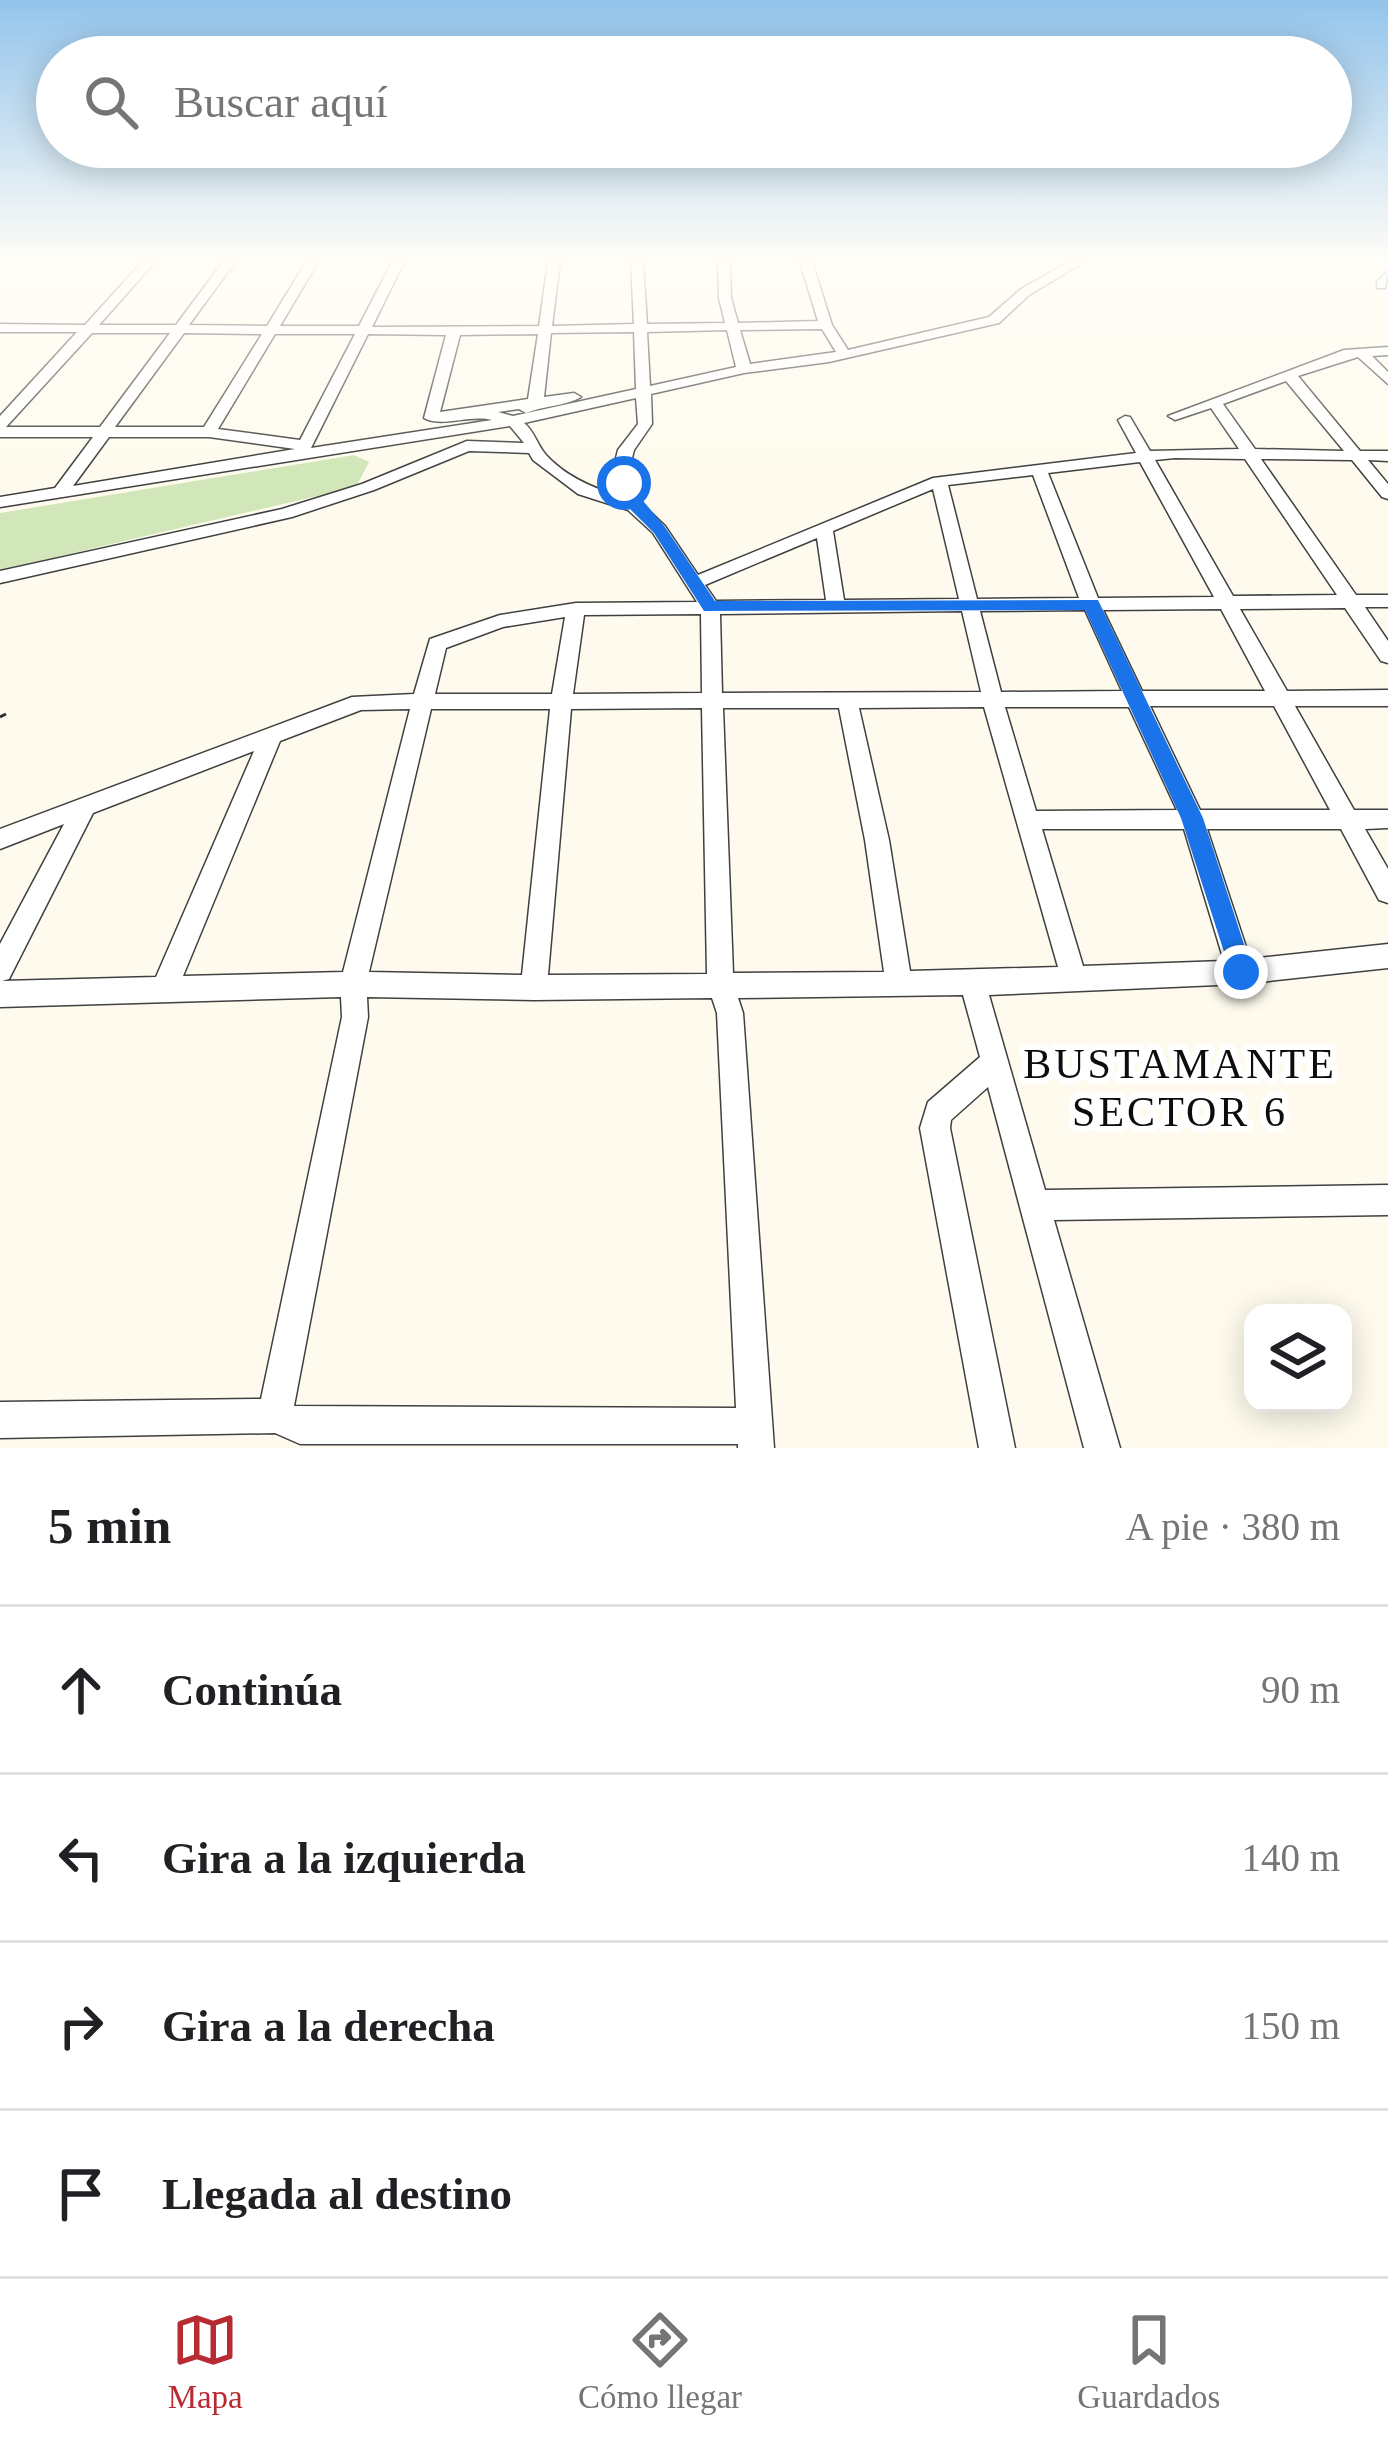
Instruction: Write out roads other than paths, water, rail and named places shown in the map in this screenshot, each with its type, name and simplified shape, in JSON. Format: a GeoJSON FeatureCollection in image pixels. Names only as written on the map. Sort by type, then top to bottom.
{"type":"FeatureCollection","features":[{"type":"Feature","properties":{"kind":"street"},"geometry":{"type":"LineString","coordinates":[[0,429],[86,330]]}},
{"type":"Feature","properties":{"kind":"street"},"geometry":{"type":"LineString","coordinates":[[59,494],[177,330]]}},
{"type":"Feature","properties":{"kind":"street"},"geometry":{"type":"LineString","coordinates":[[208,432],[268,330]]}},
{"type":"Feature","properties":{"kind":"street"},"geometry":{"type":"LineString","coordinates":[[302,449],[360,330]]}},
{"type":"Feature","properties":{"kind":"street"},"geometry":{"type":"LineString","coordinates":[[410,330],[563,330]]}},
{"type":"Feature","properties":{"kind":"street"},"geometry":{"type":"LineString","coordinates":[[513,422],[536,400],[543,330]]}},
{"type":"Feature","properties":{"kind":"street"},"geometry":{"type":"LineString","coordinates":[[0,1420],[756,1437],[730,1013],[720,985],[710,607],[659,530],[634,506],[621,470],[626,450],[645,424],[638,330]]}},
{"type":"Feature","properties":{"kind":"street"},"geometry":{"type":"LineString","coordinates":[[735,330],[744,369]]}},
{"type":"Feature","properties":{"kind":"street"},"geometry":{"type":"LineString","coordinates":[[828,330],[844,354]]}},
{"type":"Feature","properties":{"kind":"street"},"geometry":{"type":"LineString","coordinates":[[0,502],[302,449],[513,422],[744,369],[844,354],[952,330]]}},
{"type":"Feature","properties":{"kind":"street"},"geometry":{"type":"LineString","coordinates":[[454,331],[430,418],[536,400],[641,393]]}},
{"type":"Feature","properties":{"kind":"street"},"geometry":{"type":"LineString","coordinates":[[1360,350],[1388,380]]}},
{"type":"Feature","properties":{"kind":"street"},"geometry":{"type":"LineString","coordinates":[[1175,416],[1360,350],[1388,351]]}},
{"type":"Feature","properties":{"kind":"street"},"geometry":{"type":"LineString","coordinates":[[1289,375],[1388,494]]}},
{"type":"Feature","properties":{"kind":"street"},"geometry":{"type":"LineString","coordinates":[[1215,403],[1388,656]]}},
{"type":"Feature","properties":{"kind":"street"},"geometry":{"type":"LineString","coordinates":[[476,411],[513,422],[526,433],[530,448],[584,491],[634,506]]}},
{"type":"Feature","properties":{"kind":"street"},"geometry":{"type":"LineString","coordinates":[[1126,420],[1388,892]]}},
{"type":"Feature","properties":{"kind":"street"},"geometry":{"type":"LineString","coordinates":[[0,429],[208,432],[302,449]]}},
{"type":"Feature","properties":{"kind":"street"},"geometry":{"type":"LineString","coordinates":[[0,577],[286,512],[368,488],[467,446],[530,448]]}},
{"type":"Feature","properties":{"kind":"street"},"geometry":{"type":"LineString","coordinates":[[692,584],[939,481],[1146,455],[1388,456]]}},
{"type":"Feature","properties":{"kind":"street"},"geometry":{"type":"LineString","coordinates":[[1038,467],[1091,604],[1192,818],[1241,972]]}},
{"type":"Feature","properties":{"kind":"street"},"geometry":{"type":"LineString","coordinates":[[939,481],[993,701],[1074,979]]}},
{"type":"Feature","properties":{"kind":"street"},"geometry":{"type":"LineString","coordinates":[[824,529],[836,605]]}},
{"type":"Feature","properties":{"kind":"street"},"geometry":{"type":"LineString","coordinates":[[291,1430],[356,1017],[353,984],[437,644],[500,621],[576,609],[1388,602]]}},
{"type":"Feature","properties":{"kind":"street"},"geometry":{"type":"LineString","coordinates":[[534,988],[561,704],[576,609]]}},
{"type":"Feature","properties":{"kind":"street"},"geometry":{"type":"LineString","coordinates":[[0,839],[359,703],[1388,698]]}},
{"type":"Feature","properties":{"kind":"street"},"geometry":{"type":"LineString","coordinates":[[848,703],[877,840],[898,983]]}},
{"type":"Feature","properties":{"kind":"street"},"geometry":{"type":"LineString","coordinates":[[165,987],[271,736]]}},
{"type":"Feature","properties":{"kind":"street"},"geometry":{"type":"LineString","coordinates":[[0,970],[85,807]]}},
{"type":"Feature","properties":{"kind":"street"},"geometry":{"type":"LineString","coordinates":[[1031,820],[1388,819]]}},
{"type":"Feature","properties":{"kind":"street"},"geometry":{"type":"LineString","coordinates":[[0,994],[353,984],[534,988],[973,983],[1241,972],[1388,956]]}},
{"type":"Feature","properties":{"kind":"street"},"geometry":{"type":"LineString","coordinates":[[973,983],[1102,1448]]}},
{"type":"Feature","properties":{"kind":"street"},"geometry":{"type":"LineString","coordinates":[[994,1063],[938,1112],[935,1128],[997,1448]]}},
{"type":"Feature","properties":{"kind":"street"},"geometry":{"type":"LineString","coordinates":[[1035,1205],[1388,1200]]}},
{"type":"Feature","properties":{"kind":"district","name":"BUSTAMANTE SECTOR 6"},"geometry":{"type":"Point","coordinates":[1180,1088]}}]}
